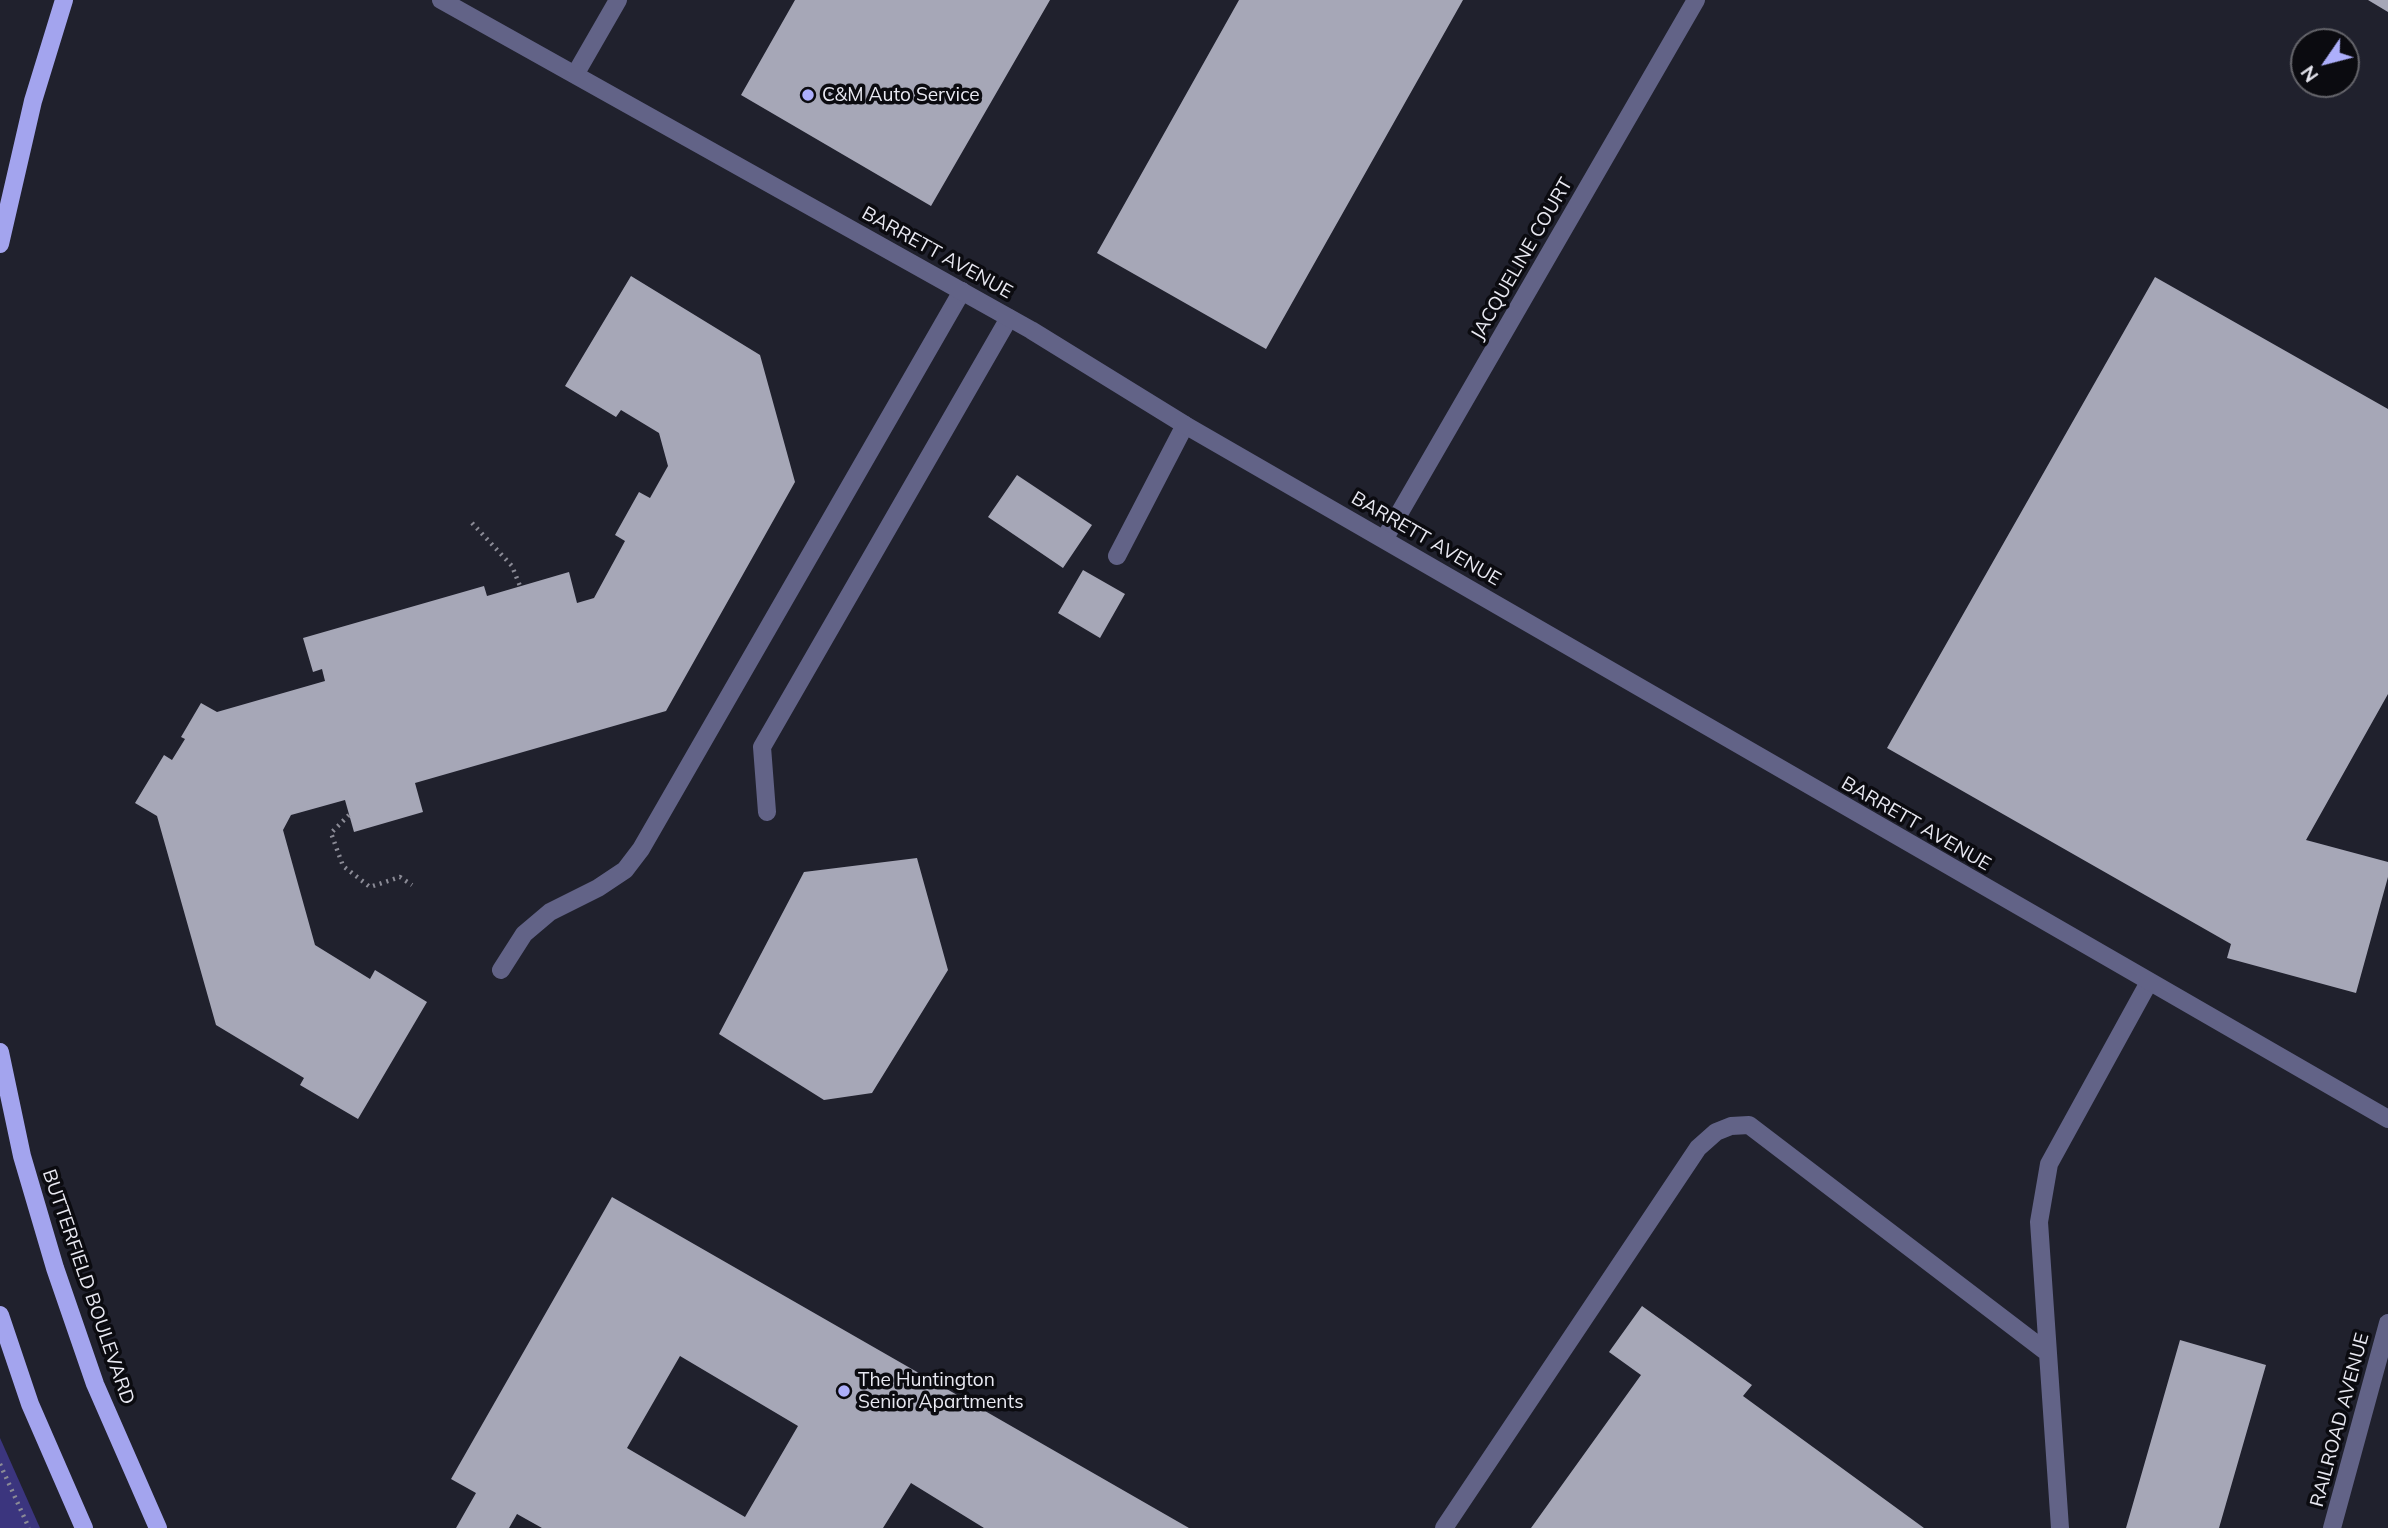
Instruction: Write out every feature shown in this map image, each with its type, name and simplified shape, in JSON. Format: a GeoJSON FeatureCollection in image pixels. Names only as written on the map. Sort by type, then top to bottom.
{"type":"FeatureCollection","features":[{"type":"Feature","properties":{"kind":"main road"},"geometry":{"type":"LineString","coordinates":[[0,244],[33,102],[64,0]]}},
{"type":"Feature","properties":{"kind":"main road","name":"BUTTERFIELD BOULEVARD"},"geometry":{"type":"LineString","coordinates":[[0,1052],[22,1157],[55,1268],[95,1384],[158,1528]]}},
{"type":"Feature","properties":{"kind":"main road"},"geometry":{"type":"LineString","coordinates":[[0,1315],[30,1404],[84,1528]]}},
{"type":"Feature","properties":{"kind":"street","name":"BARRETT AVENUE"},"geometry":{"type":"LineString","coordinates":[[441,0],[576,73],[1009,318],[1185,425],[2388,1119]]}},
{"type":"Feature","properties":{"kind":"street"},"geometry":{"type":"LineString","coordinates":[[576,73],[618,0]]}},
{"type":"Feature","properties":{"kind":"street","name":"JACQUELINE COURT"},"geometry":{"type":"LineString","coordinates":[[1384,538],[1696,0]]}},
{"type":"Feature","properties":{"kind":"street"},"geometry":{"type":"LineString","coordinates":[[501,970],[524,934],[550,912],[598,888],[625,870],[641,849],[962,291]]}},
{"type":"Feature","properties":{"kind":"street"},"geometry":{"type":"LineString","coordinates":[[766,812],[762,747],[1009,318]]}},
{"type":"Feature","properties":{"kind":"street"},"geometry":{"type":"LineString","coordinates":[[1117,556],[1185,425]]}},
{"type":"Feature","properties":{"kind":"street"},"geometry":{"type":"LineString","coordinates":[[2060,1528],[2039,1222],[2049,1164],[2149,982]]}},
{"type":"Feature","properties":{"kind":"street"},"geometry":{"type":"LineString","coordinates":[[1444,1528],[1698,1148],[1716,1132],[1731,1126],[1749,1125],[2048,1353]]}},
{"type":"Feature","properties":{"kind":"street","name":"RAILROAD AVENUE"},"geometry":{"type":"LineString","coordinates":[[2332,1528],[2388,1323]]}},
{"type":"Feature","properties":{"kind":"path"},"geometry":{"type":"LineString","coordinates":[[472,523],[512,566],[520,586]]}},
{"type":"Feature","properties":{"kind":"path"},"geometry":{"type":"LineString","coordinates":[[349,815],[331,833],[343,866],[370,887],[400,877],[412,885]]}},
{"type":"Feature","properties":{"kind":"path"},"geometry":{"type":"LineString","coordinates":[[0,1464],[29,1528]]}},
{"type":"Feature","properties":{"kind":"shaded area"},"geometry":{"type":"Polygon","coordinates":[[[0,1438],[40,1528],[0,1528],[0,1438]]]}},
{"type":"Feature","properties":{"kind":"building"},"geometry":{"type":"Polygon","coordinates":[[[795,0],[1050,0],[931,206],[741,95],[795,0]]]}},
{"type":"Feature","properties":{"kind":"building"},"geometry":{"type":"Polygon","coordinates":[[[1239,0],[1463,0],[1266,349],[1097,253],[1239,0]]]}},
{"type":"Feature","properties":{"kind":"building"},"geometry":{"type":"Polygon","coordinates":[[[2368,0],[2388,0],[2388,12],[2368,0]]]}},
{"type":"Feature","properties":{"kind":"building"},"geometry":{"type":"Polygon","coordinates":[[[631,276],[760,355],[795,482],[666,711],[415,783],[423,812],[354,832],[345,800],[291,815],[283,830],[315,945],[370,979],[375,970],[427,1002],[358,1119],[300,1085],[304,1078],[216,1025],[157,816],[135,803],[164,755],[172,760],[185,739],[181,737],[201,703],[217,712],[325,681],[322,669],[313,672],[303,638],[484,586],[487,596],[569,572],[577,603],[594,598],[625,541],[615,535],[639,492],[650,498],[668,466],[659,433],[621,410],[616,417],[565,386],[631,276]]]}},
{"type":"Feature","properties":{"kind":"building"},"geometry":{"type":"Polygon","coordinates":[[[2155,277],[2388,409],[2388,694],[2306,840],[2388,862],[2388,877],[2356,993],[2227,958],[2231,944],[1887,748],[2155,277]]]}},
{"type":"Feature","properties":{"kind":"building"},"geometry":{"type":"Polygon","coordinates":[[[1017,475],[1092,525],[1063,568],[988,517],[1017,475]]]}},
{"type":"Feature","properties":{"kind":"building"},"geometry":{"type":"Polygon","coordinates":[[[1083,570],[1125,594],[1100,638],[1058,613],[1083,570]]]}},
{"type":"Feature","properties":{"kind":"building"},"geometry":{"type":"Polygon","coordinates":[[[917,858],[948,970],[872,1093],[824,1100],[719,1034],[804,872],[917,858]]]}},
{"type":"Feature","properties":{"kind":"building","name":"The Huntington Senior Apartments"},"geometry":{"type":"Polygon","coordinates":[[[612,1197],[1189,1528],[984,1528],[911,1483],[883,1528],[542,1528],[517,1514],[509,1528],[456,1528],[476,1493],[451,1479],[612,1197]],[[680,1356],[627,1448],[745,1517],[798,1426],[680,1356]]]}},
{"type":"Feature","properties":{"kind":"building"},"geometry":{"type":"Polygon","coordinates":[[[1642,1306],[1752,1385],[1743,1396],[1924,1528],[1531,1528],[1641,1375],[1609,1352],[1642,1306]]]}},
{"type":"Feature","properties":{"kind":"building"},"geometry":{"type":"Polygon","coordinates":[[[2180,1340],[2266,1365],[2219,1528],[2126,1528],[2180,1340]]]}},
{"type":"Feature","properties":{"kind":"place","name":"C&M Auto Service"},"geometry":{"type":"Point","coordinates":[808,95]}},
{"type":"Feature","properties":{"kind":"place","name":"The Huntington Senior Apartments"},"geometry":{"type":"Point","coordinates":[844,1391]}}]}
